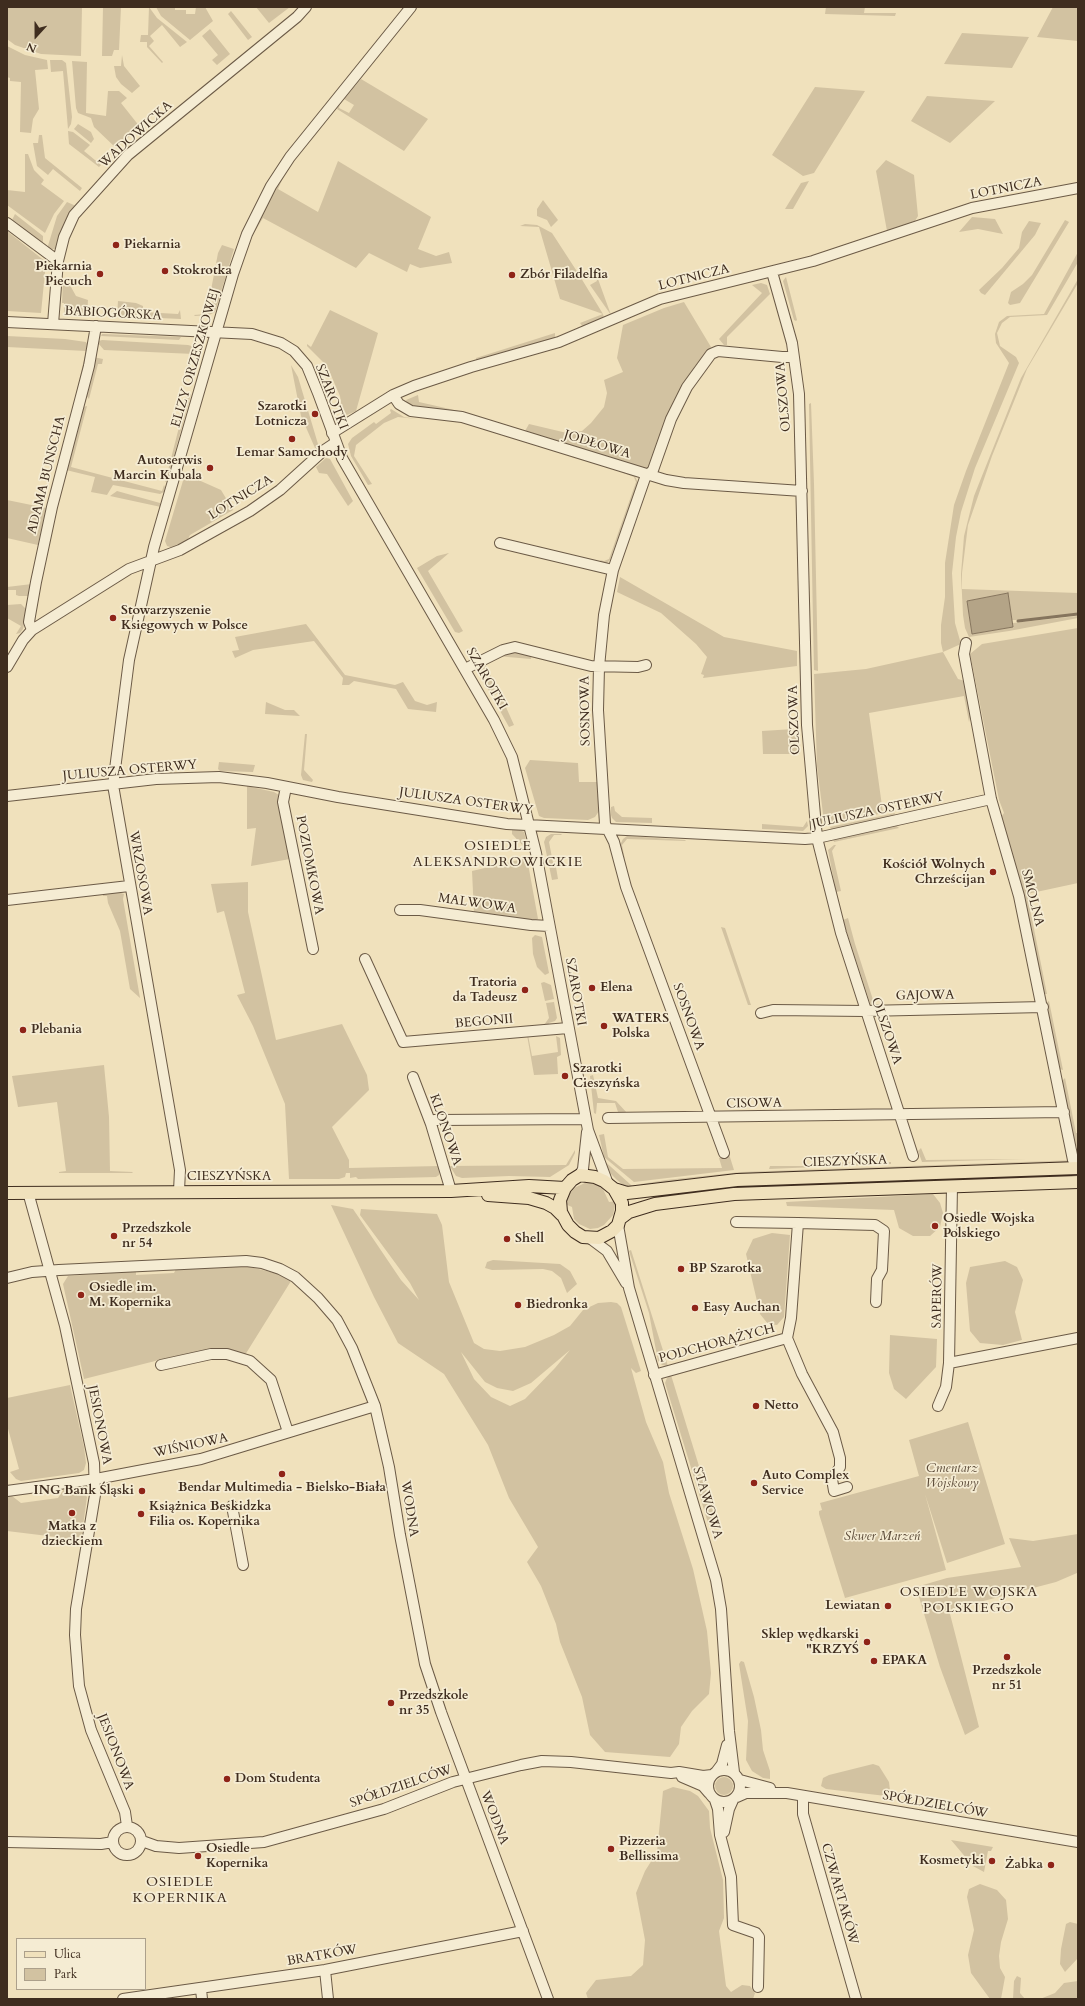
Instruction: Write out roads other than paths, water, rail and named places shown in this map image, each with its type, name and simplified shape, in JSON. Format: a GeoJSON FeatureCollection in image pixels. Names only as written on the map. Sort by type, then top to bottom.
{"type":"FeatureCollection","features":[{"type":"Feature","properties":{"kind":"main road","name":"CIESZYŃSKA"},"geometry":{"type":"LineString","coordinates":[[611,1186],[627,1193],[737,1180],[1076,1164]]}},
{"type":"Feature","properties":{"kind":"main road"},"geometry":{"type":"LineString","coordinates":[[619,1222],[622,1203],[611,1186],[595,1177],[580,1175],[572,1180],[565,1188],[560,1200],[562,1215],[568,1225],[575,1232],[583,1237],[591,1239],[606,1235],[619,1222],[629,1212],[655,1204],[710,1197],[773,1192],[1078,1182]]}},
{"type":"Feature","properties":{"kind":"main road","name":"CIESZYŃSKA"},"geometry":{"type":"LineString","coordinates":[[7,1193],[180,1191],[451,1191],[530,1186],[565,1188]]}},
{"type":"Feature","properties":{"kind":"main road","name":"CIESZYŃSKA"},"geometry":{"type":"LineString","coordinates":[[451,1191],[529,1198],[546,1203],[555,1208],[562,1215]]}},
{"type":"Feature","properties":{"kind":"street","name":"WADOWICKA"},"geometry":{"type":"LineString","coordinates":[[53,324],[58,261],[70,221],[117,166],[297,17],[306,7]]}},
{"type":"Feature","properties":{"kind":"street","name":"ELIZY ORZESZKOWEJ"},"geometry":{"type":"LineString","coordinates":[[151,560],[242,247],[252,222],[271,186],[290,157],[411,7]]}},
{"type":"Feature","properties":{"kind":"street","name":"LOTNICZA"},"geometry":{"type":"LineString","coordinates":[[151,560],[180,550],[256,508],[280,490],[323,451],[334,438],[393,395],[442,376],[559,342],[660,299],[772,272],[856,248],[972,208],[1078,188]]}},
{"type":"Feature","properties":{"kind":"street"},"geometry":{"type":"LineString","coordinates":[[7,222],[58,261]]}},
{"type":"Feature","properties":{"kind":"street","name":"OLSZOWA"},"geometry":{"type":"LineString","coordinates":[[772,272],[794,357],[799,394],[807,725],[816,838],[840,933],[913,1156]]}},
{"type":"Feature","properties":{"kind":"street","name":"BABIOGÓRSKA"},"geometry":{"type":"LineString","coordinates":[[7,322],[217,332]]}},
{"type":"Feature","properties":{"kind":"street","name":"ADAMA BUNSCHA"},"geometry":{"type":"LineString","coordinates":[[32,630],[30,626],[30,616],[36,582],[52,507],[89,366],[96,326]]}},
{"type":"Feature","properties":{"kind":"street","name":"SZAROTKI"},"geometry":{"type":"LineString","coordinates":[[217,332],[252,334],[268,338],[281,343],[294,352],[307,366],[313,378],[334,438],[371,508],[465,669],[506,743],[516,769],[530,825],[585,1119],[611,1186]]}},
{"type":"Feature","properties":{"kind":"street","name":"SOSNOWA"},"geometry":{"type":"LineString","coordinates":[[724,1153],[626,887],[614,842],[607,829],[604,812],[598,710],[599,667],[604,615],[613,570],[646,478],[653,470],[679,401],[695,375],[711,354],[718,351],[794,357]]}},
{"type":"Feature","properties":{"kind":"street","name":"JODŁOWA"},"geometry":{"type":"LineString","coordinates":[[393,395],[399,404],[411,411],[462,417],[648,475],[684,483],[802,491]]}},
{"type":"Feature","properties":{"kind":"street"},"geometry":{"type":"LineString","coordinates":[[500,543],[613,570]]}},
{"type":"Feature","properties":{"kind":"street"},"geometry":{"type":"LineString","coordinates":[[7,667],[23,640],[32,630],[108,581],[151,560]]}},
{"type":"Feature","properties":{"kind":"street","name":"WRZOSOWA"},"geometry":{"type":"LineString","coordinates":[[151,560],[128,667],[112,785],[180,1170],[180,1191]]}},
{"type":"Feature","properties":{"kind":"street","name":"SMOLNA"},"geometry":{"type":"LineString","coordinates":[[966,643],[964,654],[991,799],[1019,896],[1076,1164]]}},
{"type":"Feature","properties":{"kind":"street"},"geometry":{"type":"LineString","coordinates":[[465,669],[503,650],[515,647],[599,667],[638,667],[646,665]]}},
{"type":"Feature","properties":{"kind":"street","name":"JULIUSZA OSTERWY"},"geometry":{"type":"LineString","coordinates":[[7,796],[156,779],[219,777],[250,780],[338,797],[507,824],[674,834],[816,838],[991,799]]}},
{"type":"Feature","properties":{"kind":"street","name":"POZIOMKOWA"},"geometry":{"type":"LineString","coordinates":[[286,787],[283,802],[313,949]]}},
{"type":"Feature","properties":{"kind":"street"},"geometry":{"type":"LineString","coordinates":[[7,900],[129,886]]}},
{"type":"Feature","properties":{"kind":"street","name":"MALWOWA"},"geometry":{"type":"LineString","coordinates":[[400,910],[420,910],[531,925],[550,926]]}},
{"type":"Feature","properties":{"kind":"street","name":"BEGONII"},"geometry":{"type":"LineString","coordinates":[[365,959],[403,1042],[568,1028]]}},
{"type":"Feature","properties":{"kind":"street","name":"GAJOWA"},"geometry":{"type":"LineString","coordinates":[[761,1013],[773,1010],[865,1011],[1043,1007]]}},
{"type":"Feature","properties":{"kind":"street","name":"KLONOWA"},"geometry":{"type":"LineString","coordinates":[[412,1077],[431,1124],[451,1191]]}},
{"type":"Feature","properties":{"kind":"street"},"geometry":{"type":"LineString","coordinates":[[900,1114],[1064,1112]]}},
{"type":"Feature","properties":{"kind":"street","name":"CISOWA"},"geometry":{"type":"LineString","coordinates":[[608,1118],[900,1114]]}},
{"type":"Feature","properties":{"kind":"street"},"geometry":{"type":"LineString","coordinates":[[431,1124],[434,1120],[585,1119]]}},
{"type":"Feature","properties":{"kind":"street","name":"SZAROTKI"},"geometry":{"type":"LineString","coordinates":[[580,1175],[583,1169],[588,1130]]}},
{"type":"Feature","properties":{"kind":"street","name":"SAPERÓW"},"geometry":{"type":"LineString","coordinates":[[938,1406],[946,1386],[949,1363],[952,1186]]}},
{"type":"Feature","properties":{"kind":"street","name":"JESIONOWA"},"geometry":{"type":"LineString","coordinates":[[28,1192],[77,1378],[93,1450],[96,1479],[93,1509],[76,1609],[76,1668],[83,1705],[91,1730],[125,1812],[127,1826]]}},
{"type":"Feature","properties":{"kind":"street","name":"STAWOWA"},"geometry":{"type":"LineString","coordinates":[[619,1222],[629,1288],[716,1580],[721,1608],[729,1731],[737,1776]]}},
{"type":"Feature","properties":{"kind":"street"},"geometry":{"type":"LineString","coordinates":[[736,1222],[875,1225],[884,1231],[882,1270],[877,1279],[876,1302]]}},
{"type":"Feature","properties":{"kind":"street","name":"PODCHORĄŻYCH"},"geometry":{"type":"LineString","coordinates":[[798,1223],[791,1318],[787,1338],[802,1374],[833,1432],[840,1458],[840,1467],[832,1480],[834,1491],[847,1487]]}},
{"type":"Feature","properties":{"kind":"street","name":"STAWOWA"},"geometry":{"type":"LineString","coordinates":[[591,1239],[607,1251],[629,1288]]}},
{"type":"Feature","properties":{"kind":"street","name":"WODNA"},"geometry":{"type":"LineString","coordinates":[[7,1278],[48,1271],[229,1261],[262,1263],[280,1269],[307,1287],[337,1320],[352,1348],[375,1406],[389,1466],[400,1535],[425,1664],[548,1999]]}},
{"type":"Feature","properties":{"kind":"street","name":"PODCHORĄŻYCH"},"geometry":{"type":"LineString","coordinates":[[654,1375],[787,1338]]}},
{"type":"Feature","properties":{"kind":"street"},"geometry":{"type":"LineString","coordinates":[[949,1363],[1078,1338]]}},
{"type":"Feature","properties":{"kind":"street"},"geometry":{"type":"LineString","coordinates":[[161,1364],[211,1354],[227,1354],[250,1362],[271,1380],[277,1392],[288,1432]]}},
{"type":"Feature","properties":{"kind":"street","name":"WIŚNIOWA"},"geometry":{"type":"LineString","coordinates":[[7,1491],[96,1479],[201,1459],[375,1406]]}},
{"type":"Feature","properties":{"kind":"street"},"geometry":{"type":"LineString","coordinates":[[232,1506],[244,1565]]}},
{"type":"Feature","properties":{"kind":"street","name":"STAWOWA"},"geometry":{"type":"LineString","coordinates":[[714,1773],[725,1755],[729,1731]]}},
{"type":"Feature","properties":{"kind":"street","name":"SPÓŁDZIELCÓW"},"geometry":{"type":"LineString","coordinates":[[142,1841],[156,1846],[185,1848],[264,1842],[384,1809],[466,1778],[542,1761],[571,1762],[671,1773],[679,1772],[703,1776],[714,1773]]}},
{"type":"Feature","properties":{"kind":"street"},"geometry":{"type":"LineString","coordinates":[[723,1844],[726,1821],[735,1798],[741,1789],[737,1776],[725,1770],[714,1773],[708,1783],[718,1809],[720,1835],[731,1877],[733,1925],[756,1933],[759,1937],[758,1987]]}},
{"type":"Feature","properties":{"kind":"street","name":"SPÓŁDZIELCÓW"},"geometry":{"type":"LineString","coordinates":[[671,1773],[703,1786],[712,1796]]}},
{"type":"Feature","properties":{"kind":"street","name":"SPÓŁDZIELCÓW"},"geometry":{"type":"LineString","coordinates":[[737,1776],[787,1793],[1078,1842]]}},
{"type":"Feature","properties":{"kind":"street","name":"SPÓŁDZIELCÓW"},"geometry":{"type":"LineString","coordinates":[[735,1798],[746,1793],[787,1793]]}},
{"type":"Feature","properties":{"kind":"street"},"geometry":{"type":"LineString","coordinates":[[712,1796],[724,1802],[735,1798]]}},
{"type":"Feature","properties":{"kind":"street","name":"CZWARTAKÓW"},"geometry":{"type":"LineString","coordinates":[[803,1796],[803,1814],[856,1999]]}},
{"type":"Feature","properties":{"kind":"street"},"geometry":{"type":"LineString","coordinates":[[127,1826],[136,1829],[142,1841],[141,1846],[135,1853],[125,1855],[117,1850],[113,1842],[115,1833],[127,1826]]}},
{"type":"Feature","properties":{"kind":"street"},"geometry":{"type":"LineString","coordinates":[[7,1842],[101,1844],[113,1842]]}},
{"type":"Feature","properties":{"kind":"street","name":"BRATKÓW"},"geometry":{"type":"LineString","coordinates":[[123,1999],[202,1994],[523,1931]]}},
{"type":"Feature","properties":{"kind":"street"},"geometry":{"type":"LineString","coordinates":[[324,1970],[328,1999]]}},
{"type":"Feature","properties":{"kind":"waterway"},"geometry":{"type":"LineString","coordinates":[[1018,621],[1078,614]]}},
{"type":"Feature","properties":{"kind":"place","name":"Piekarnia"},"geometry":{"type":"Point","coordinates":[116,245]}},
{"type":"Feature","properties":{"kind":"place","name":"Stokrotka"},"geometry":{"type":"Point","coordinates":[165,271]}},
{"type":"Feature","properties":{"kind":"place","name":"Piekarnia Piecuch"},"geometry":{"type":"Point","coordinates":[100,274]}},
{"type":"Feature","properties":{"kind":"place","name":"Zbór Filadelfia"},"geometry":{"type":"Point","coordinates":[512,275]}},
{"type":"Feature","properties":{"kind":"place","name":"Szarotki Lotnicza"},"geometry":{"type":"Point","coordinates":[315,414]}},
{"type":"Feature","properties":{"kind":"place","name":"Lemar Samochody"},"geometry":{"type":"Point","coordinates":[292,439]}},
{"type":"Feature","properties":{"kind":"place","name":"Autoserwis Marcin Kubala"},"geometry":{"type":"Point","coordinates":[210,468]}},
{"type":"Feature","properties":{"kind":"place","name":"Stowarzyszenie Ksiegowych w Polsce"},"geometry":{"type":"Point","coordinates":[113,618]}},
{"type":"Feature","properties":{"kind":"place","name":"Kościół Wolnych Chrześcijan"},"geometry":{"type":"Point","coordinates":[993,872]}},
{"type":"Feature","properties":{"kind":"place","name":"Elena"},"geometry":{"type":"Point","coordinates":[592,988]}},
{"type":"Feature","properties":{"kind":"place","name":"Tratoria da Tadeusz"},"geometry":{"type":"Point","coordinates":[525,990]}},
{"type":"Feature","properties":{"kind":"place","name":"WATERS Polska"},"geometry":{"type":"Point","coordinates":[604,1026]}},
{"type":"Feature","properties":{"kind":"place","name":"Plebania"},"geometry":{"type":"Point","coordinates":[23,1030]}},
{"type":"Feature","properties":{"kind":"place","name":"Szarotki Cieszyńska"},"geometry":{"type":"Point","coordinates":[565,1076]}},
{"type":"Feature","properties":{"kind":"place","name":"Osiedle Wojska Polskiego"},"geometry":{"type":"Point","coordinates":[935,1226]}},
{"type":"Feature","properties":{"kind":"place","name":"Przedszkole nr 54"},"geometry":{"type":"Point","coordinates":[114,1236]}},
{"type":"Feature","properties":{"kind":"place","name":"Shell"},"geometry":{"type":"Point","coordinates":[507,1239]}},
{"type":"Feature","properties":{"kind":"place","name":"BP Szarotka"},"geometry":{"type":"Point","coordinates":[681,1269]}},
{"type":"Feature","properties":{"kind":"place","name":"Osiedle im. M. Kopernika"},"geometry":{"type":"Point","coordinates":[81,1295]}},
{"type":"Feature","properties":{"kind":"place","name":"Biedronka"},"geometry":{"type":"Point","coordinates":[518,1305]}},
{"type":"Feature","properties":{"kind":"place","name":"Easy Auchan"},"geometry":{"type":"Point","coordinates":[695,1308]}},
{"type":"Feature","properties":{"kind":"place","name":"Netto"},"geometry":{"type":"Point","coordinates":[756,1406]}},
{"type":"Feature","properties":{"kind":"place","name":"Bendar Multimedia - Bielsko-Biała"},"geometry":{"type":"Point","coordinates":[282,1474]}},
{"type":"Feature","properties":{"kind":"place","name":"Auto Complex Service"},"geometry":{"type":"Point","coordinates":[754,1483]}},
{"type":"Feature","properties":{"kind":"place","name":"ING Bank Śląski"},"geometry":{"type":"Point","coordinates":[142,1491]}},
{"type":"Feature","properties":{"kind":"place","name":"Matka z dzieckiem"},"geometry":{"type":"Point","coordinates":[72,1513]}},
{"type":"Feature","properties":{"kind":"place","name":"Książnica Beskidzka Filia os. Kopernika"},"geometry":{"type":"Point","coordinates":[141,1514]}},
{"type":"Feature","properties":{"kind":"place","name":"Lewiatan"},"geometry":{"type":"Point","coordinates":[888,1606]}},
{"type":"Feature","properties":{"kind":"place","name":"Sklep wędkarski \"KRZYŚ"},"geometry":{"type":"Point","coordinates":[867,1642]}},
{"type":"Feature","properties":{"kind":"place","name":"Przedszkole nr 51"},"geometry":{"type":"Point","coordinates":[1007,1657]}},
{"type":"Feature","properties":{"kind":"place","name":"EPAKA"},"geometry":{"type":"Point","coordinates":[874,1661]}},
{"type":"Feature","properties":{"kind":"place","name":"Przedszkole nr 35"},"geometry":{"type":"Point","coordinates":[391,1703]}},
{"type":"Feature","properties":{"kind":"place","name":"Dom Studenta"},"geometry":{"type":"Point","coordinates":[227,1779]}},
{"type":"Feature","properties":{"kind":"place","name":"Pizzeria Bellissima"},"geometry":{"type":"Point","coordinates":[611,1849]}},
{"type":"Feature","properties":{"kind":"place","name":"Osiedle Kopernika"},"geometry":{"type":"Point","coordinates":[198,1856]}},
{"type":"Feature","properties":{"kind":"place","name":"Kosmetyki"},"geometry":{"type":"Point","coordinates":[992,1861]}},
{"type":"Feature","properties":{"kind":"place","name":"Żabka"},"geometry":{"type":"Point","coordinates":[1051,1865]}},
{"type":"Feature","properties":{"kind":"district","name":"OSIEDLE ALEKSANDROWICKIE"},"geometry":{"type":"Point","coordinates":[498,856]}},
{"type":"Feature","properties":{"kind":"district","name":"OSIEDLE WOJSKA POLSKIEGO"},"geometry":{"type":"Point","coordinates":[969,1602]}},
{"type":"Feature","properties":{"kind":"district","name":"OSIEDLE KOPERNIKA"},"geometry":{"type":"Point","coordinates":[180,1892]}},
{"type":"Feature","properties":{"kind":"park label","name":"Cmentarz Wojskowy"},"geometry":{"type":"Point","coordinates":[952,1476]}},
{"type":"Feature","properties":{"kind":"park label","name":"Skwer Marzeń"},"geometry":{"type":"Point","coordinates":[882,1537]}}]}
